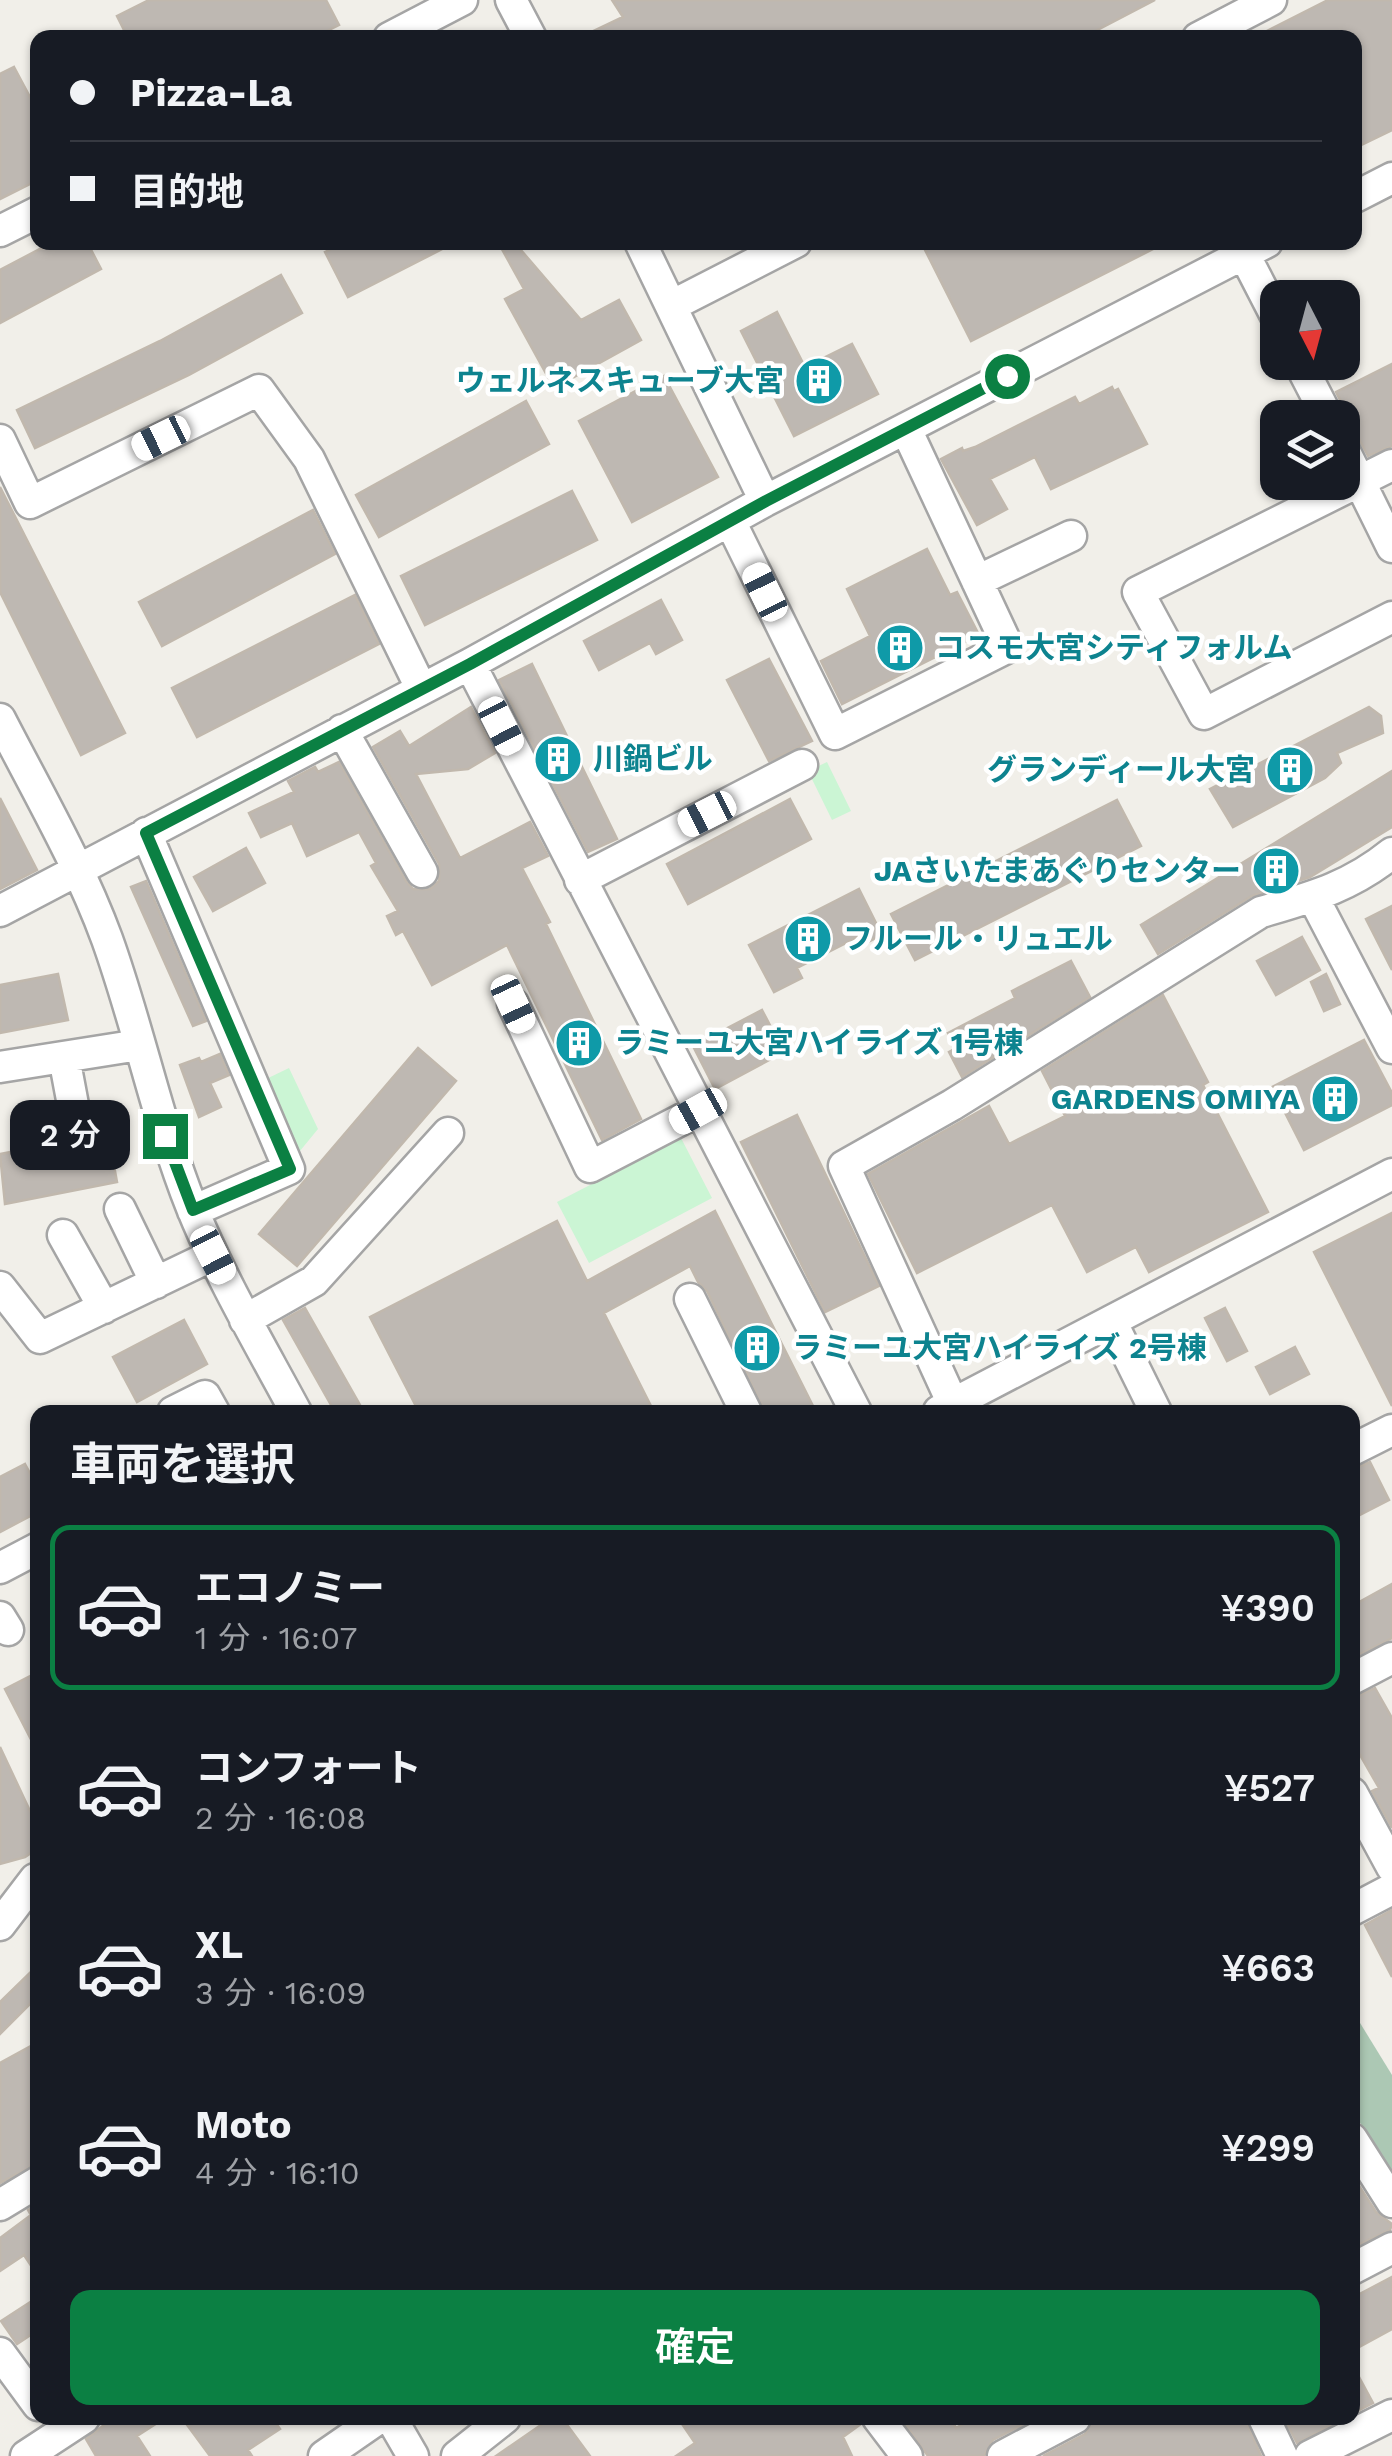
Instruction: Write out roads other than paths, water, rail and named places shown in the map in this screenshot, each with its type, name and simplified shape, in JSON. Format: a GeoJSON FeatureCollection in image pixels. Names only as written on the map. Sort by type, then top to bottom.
{"type":"FeatureCollection","features":[{"type":"Feature","properties":{"kind":"street"},"geometry":{"type":"LineString","coordinates":[[404,30],[462,0]]}},
{"type":"Feature","properties":{"kind":"street"},"geometry":{"type":"LineString","coordinates":[[511,0],[527,30]]}},
{"type":"Feature","properties":{"kind":"street"},"geometry":{"type":"LineString","coordinates":[[1213,30],[1271,0]]}},
{"type":"Feature","properties":{"kind":"street"},"geometry":{"type":"LineString","coordinates":[[1362,193],[1392,178]]}},
{"type":"Feature","properties":{"kind":"street"},"geometry":{"type":"LineString","coordinates":[[0,231],[30,216]]}},
{"type":"Feature","properties":{"kind":"street"},"geometry":{"type":"LineString","coordinates":[[644,250],[766,501]]}},
{"type":"Feature","properties":{"kind":"street"},"geometry":{"type":"LineString","coordinates":[[673,306],[781,250]]}},
{"type":"Feature","properties":{"kind":"street"},"geometry":{"type":"LineString","coordinates":[[0,911],[470,664],[766,501],[1251,250]]}},
{"type":"Feature","properties":{"kind":"street"},"geometry":{"type":"LineString","coordinates":[[1256,250],[1265,280]]}},
{"type":"Feature","properties":{"kind":"street"},"geometry":{"type":"LineString","coordinates":[[0,440],[30,503],[258,390],[309,459],[421,688]]}},
{"type":"Feature","properties":{"kind":"street"},"geometry":{"type":"LineString","coordinates":[[730,521],[835,734],[1008,648],[906,429]]}},
{"type":"Feature","properties":{"kind":"street"},"geometry":{"type":"LineString","coordinates":[[1392,466],[1138,592],[1204,714],[1392,617]]}},
{"type":"Feature","properties":{"kind":"street"},"geometry":{"type":"LineString","coordinates":[[1361,482],[1392,548]]}},
{"type":"Feature","properties":{"kind":"street"},"geometry":{"type":"LineString","coordinates":[[977,582],[1071,536]]}},
{"type":"Feature","properties":{"kind":"street"},"geometry":{"type":"LineString","coordinates":[[470,664],[852,1405]]}},
{"type":"Feature","properties":{"kind":"street"},"geometry":{"type":"LineString","coordinates":[[0,720],[13,774],[78,871],[106,937],[165,1136],[193,1210],[292,1405]]}},
{"type":"Feature","properties":{"kind":"street"},"geometry":{"type":"LineString","coordinates":[[342,730],[422,872]]}},
{"type":"Feature","properties":{"kind":"street"},"geometry":{"type":"LineString","coordinates":[[580,880],[802,766]]}},
{"type":"Feature","properties":{"kind":"street"},"geometry":{"type":"LineString","coordinates":[[146,833],[290,1169],[193,1210]]}},
{"type":"Feature","properties":{"kind":"street"},"geometry":{"type":"LineString","coordinates":[[944,1405],[844,1166],[952,1105],[1261,912],[1362,877],[1392,853]]}},
{"type":"Feature","properties":{"kind":"street"},"geometry":{"type":"LineString","coordinates":[[1313,897],[1392,1048]]}},
{"type":"Feature","properties":{"kind":"street"},"geometry":{"type":"LineString","coordinates":[[513,1004],[590,1167],[698,1111]]}},
{"type":"Feature","properties":{"kind":"street"},"geometry":{"type":"LineString","coordinates":[[0,1067],[139,1044]]}},
{"type":"Feature","properties":{"kind":"street"},"geometry":{"type":"LineString","coordinates":[[64,1056],[76,1121]]}},
{"type":"Feature","properties":{"kind":"street"},"geometry":{"type":"LineString","coordinates":[[246,1320],[314,1282],[448,1133]]}},
{"type":"Feature","properties":{"kind":"street"},"geometry":{"type":"LineString","coordinates":[[951,1405],[1392,1174]]}},
{"type":"Feature","properties":{"kind":"street"},"geometry":{"type":"LineString","coordinates":[[120,1209],[156,1282]]}},
{"type":"Feature","properties":{"kind":"street"},"geometry":{"type":"LineString","coordinates":[[63,1235],[104,1308]]}},
{"type":"Feature","properties":{"kind":"street"},"geometry":{"type":"LineString","coordinates":[[0,1287],[40,1338],[213,1255]]}},
{"type":"Feature","properties":{"kind":"street"},"geometry":{"type":"LineString","coordinates":[[690,1299],[743,1405]]}},
{"type":"Feature","properties":{"kind":"street"},"geometry":{"type":"LineString","coordinates":[[1111,1321],[1153,1405]]}},
{"type":"Feature","properties":{"kind":"street"},"geometry":{"type":"LineString","coordinates":[[186,1405],[204,1396],[210,1405]]}},
{"type":"Feature","properties":{"kind":"street"},"geometry":{"type":"LineString","coordinates":[[1360,1446],[1392,1430]]}},
{"type":"Feature","properties":{"kind":"street"},"geometry":{"type":"LineString","coordinates":[[1360,1675],[1392,1658]]}},
{"type":"Feature","properties":{"kind":"street"},"geometry":{"type":"LineString","coordinates":[[1360,1808],[1392,1867]]}},
{"type":"Feature","properties":{"kind":"street"},"geometry":{"type":"LineString","coordinates":[[0,1896],[30,1881]]}},
{"type":"Feature","properties":{"kind":"street"},"geometry":{"type":"LineString","coordinates":[[0,1926],[30,1886]]}},
{"type":"Feature","properties":{"kind":"street"},"geometry":{"type":"LineString","coordinates":[[1360,1906],[1392,1889]]}},
{"type":"Feature","properties":{"kind":"street"},"geometry":{"type":"LineString","coordinates":[[1360,2152],[1392,2202]]}},
{"type":"Feature","properties":{"kind":"street"},"geometry":{"type":"LineString","coordinates":[[0,2205],[30,2187]]}},
{"type":"Feature","properties":{"kind":"street"},"geometry":{"type":"LineString","coordinates":[[1360,2265],[1392,2248]]}},
{"type":"Feature","properties":{"kind":"street"},"geometry":{"type":"LineString","coordinates":[[0,2353],[30,2394]]}},
{"type":"Feature","properties":{"kind":"street"},"geometry":{"type":"LineString","coordinates":[[1310,2456],[1392,2415]]}},
{"type":"Feature","properties":{"kind":"street"},"geometry":{"type":"LineString","coordinates":[[324,2456],[369,2425]]}},
{"type":"Feature","properties":{"kind":"street"},"geometry":{"type":"LineString","coordinates":[[395,2425],[413,2456]]}},
{"type":"Feature","properties":{"kind":"street"},"geometry":{"type":"LineString","coordinates":[[456,2456],[496,2425]]}},
{"type":"Feature","properties":{"kind":"street"},"geometry":{"type":"LineString","coordinates":[[882,2425],[898,2454]]}},
{"type":"Feature","properties":{"kind":"street"},"geometry":{"type":"LineString","coordinates":[[1003,2456],[1060,2425]]}},
{"type":"Feature","properties":{"kind":"street"},"geometry":{"type":"LineString","coordinates":[[1267,2425],[1282,2456]]}},
{"type":"Feature","properties":{"kind":"street"},"geometry":{"type":"LineString","coordinates":[[26,2456],[66,2431]]}},
{"type":"Feature","properties":{"kind":"place","name":"ウェルネスキューブ大宮"},"geometry":{"type":"Point","coordinates":[819,381]}},
{"type":"Feature","properties":{"kind":"place","name":"コスモ大宮シティフォルム"},"geometry":{"type":"Point","coordinates":[900,648]}},
{"type":"Feature","properties":{"kind":"place","name":"川鍋ビル"},"geometry":{"type":"Point","coordinates":[558,759]}},
{"type":"Feature","properties":{"kind":"place","name":"グランディール大宮"},"geometry":{"type":"Point","coordinates":[1290,770]}},
{"type":"Feature","properties":{"kind":"place","name":"JAさいたまあぐりセンター"},"geometry":{"type":"Point","coordinates":[1276,871]}},
{"type":"Feature","properties":{"kind":"place","name":"フルール・リュエル"},"geometry":{"type":"Point","coordinates":[808,939]}},
{"type":"Feature","properties":{"kind":"place","name":"ラミーユ大宮ハイライズ 1号棟"},"geometry":{"type":"Point","coordinates":[579,1043]}},
{"type":"Feature","properties":{"kind":"place","name":"GARDENS OMIYA"},"geometry":{"type":"Point","coordinates":[1335,1099]}},
{"type":"Feature","properties":{"kind":"place","name":"ラミーユ大宮ハイライズ 2号棟"},"geometry":{"type":"Point","coordinates":[757,1348]}}]}
